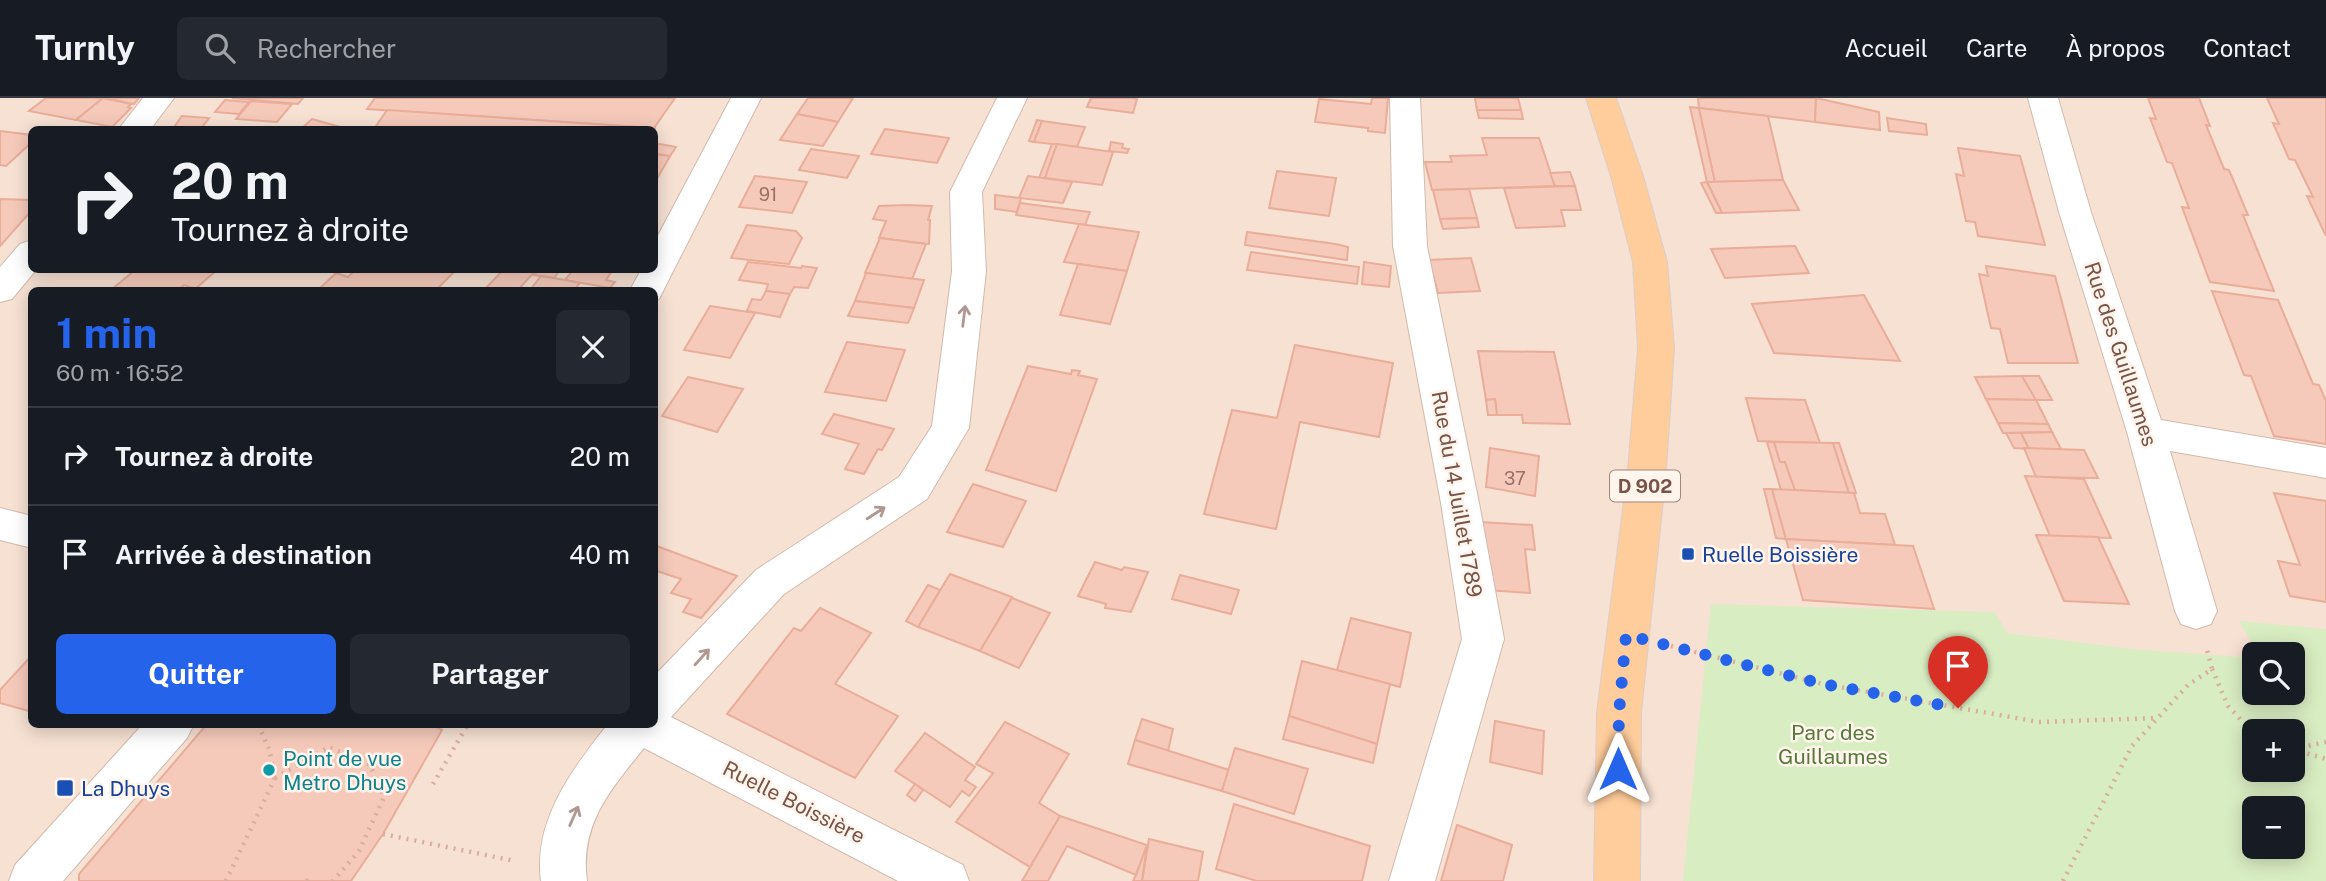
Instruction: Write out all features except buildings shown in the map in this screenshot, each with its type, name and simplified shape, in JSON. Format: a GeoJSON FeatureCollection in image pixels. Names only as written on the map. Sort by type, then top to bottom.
{"type":"FeatureCollection","features":[{"type":"Feature","properties":{"kind":"main road","name":"D 902"},"geometry":{"type":"LineString","coordinates":[[1601,98],[1627,176],[1650,262],[1656,348],[1647,470],[1619,713],[1617,881]]}},
{"type":"Feature","properties":{"kind":"street"},"geometry":{"type":"LineString","coordinates":[[136,126],[159,98]]}},
{"type":"Feature","properties":{"kind":"street"},"geometry":{"type":"LineString","coordinates":[[658,269],[746,98]]}},
{"type":"Feature","properties":{"kind":"street"},"geometry":{"type":"LineString","coordinates":[[658,702],[770,582],[913,488],[950,428],[970,271],[966,192],[1013,98]]}},
{"type":"Feature","properties":{"kind":"street","name":"Rue du 14 Juillet 1789"},"geometry":{"type":"LineString","coordinates":[[1405,98],[1410,246],[1460,503],[1483,639],[1412,881]]}},
{"type":"Feature","properties":{"kind":"street","name":"Rue des Guillaumes"},"geometry":{"type":"LineString","coordinates":[[2043,98],[2075,212],[2146,432],[2196,611]]}},
{"type":"Feature","properties":{"kind":"street"},"geometry":{"type":"LineString","coordinates":[[0,290],[28,257]]}},
{"type":"Feature","properties":{"kind":"street"},"geometry":{"type":"LineString","coordinates":[[2146,432],[2326,464]]}},
{"type":"Feature","properties":{"kind":"street"},"geometry":{"type":"LineString","coordinates":[[0,524],[28,531]]}},
{"type":"Feature","properties":{"kind":"street"},"geometry":{"type":"LineString","coordinates":[[32,881],[168,728]]}},
{"type":"Feature","properties":{"kind":"street"},"geometry":{"type":"LineString","coordinates":[[563,876],[561,848],[583,796],[599,771],[635,728]]}},
{"type":"Feature","properties":{"kind":"street","name":"Ruelle Boissière"},"geometry":{"type":"LineString","coordinates":[[646,728],[946,881]]}},
{"type":"Feature","properties":{"kind":"path"},"geometry":{"type":"LineString","coordinates":[[2196,611],[2212,669],[2228,706],[2242,721]]}},
{"type":"Feature","properties":{"kind":"path"},"geometry":{"type":"LineString","coordinates":[[1626,635],[1823,684],[2039,722],[2158,718]]}},
{"type":"Feature","properties":{"kind":"path"},"geometry":{"type":"LineString","coordinates":[[2063,881],[2132,746],[2188,685],[2212,669]]}},
{"type":"Feature","properties":{"kind":"path"},"geometry":{"type":"LineString","coordinates":[[260,728],[269,749],[275,778]]}},
{"type":"Feature","properties":{"kind":"path"},"geometry":{"type":"LineString","coordinates":[[433,784],[466,728]]}},
{"type":"Feature","properties":{"kind":"path"},"geometry":{"type":"LineString","coordinates":[[2326,742],[2292,749],[2326,759]]}},
{"type":"Feature","properties":{"kind":"path"},"geometry":{"type":"LineString","coordinates":[[226,881],[275,778],[329,747],[370,765],[384,797],[359,851],[333,881]]}},
{"type":"Feature","properties":{"kind":"path"},"geometry":{"type":"LineString","coordinates":[[383,834],[563,876]]}},
{"type":"Feature","properties":{"kind":"shaded area"},"geometry":{"type":"Polygon","coordinates":[[[0,98],[2326,98],[2326,881],[0,881],[0,98]]]}},
{"type":"Feature","properties":{"kind":"green space","name":"Parc des Guillaumes"},"geometry":{"type":"Polygon","coordinates":[[[1711,604],[1995,612],[2007,633],[2131,649],[2242,657],[2242,705],[2305,705],[2305,642],[2251,642],[2239,621],[2326,629],[2326,881],[1683,881],[1711,604]]]}},
{"type":"Feature","properties":{"kind":"place","name":"Ruelle Boissière"},"geometry":{"type":"Point","coordinates":[1688,554]}},
{"type":"Feature","properties":{"kind":"place","name":"Point de vue Metro Dhuys"},"geometry":{"type":"Point","coordinates":[269,770]}},
{"type":"Feature","properties":{"kind":"place","name":"La Dhuys"},"geometry":{"type":"Point","coordinates":[65,788]}},
{"type":"Feature","properties":{"kind":"route"},"geometry":{"type":"LineString","coordinates":[[1618,769],[1619,713],[1626,635],[1823,684],[1958,708]]}}]}
